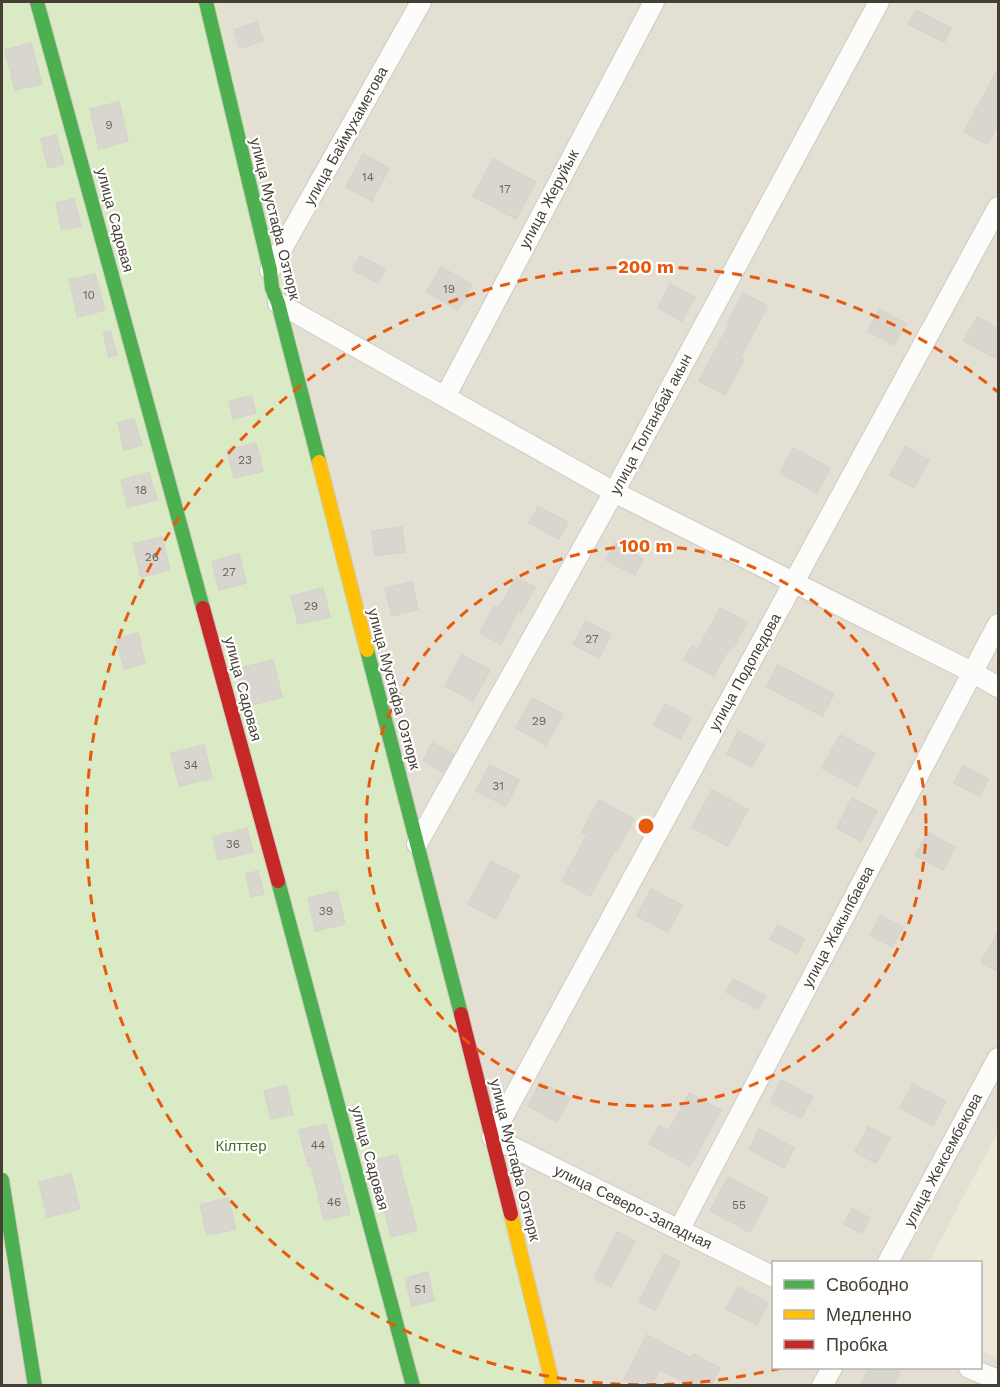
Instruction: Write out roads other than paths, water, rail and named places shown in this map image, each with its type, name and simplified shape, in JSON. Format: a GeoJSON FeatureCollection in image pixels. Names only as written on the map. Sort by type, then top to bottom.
{"type":"FeatureCollection","features":[{"type":"Feature","properties":{"kind":"street","name":"улица Садовая"},"geometry":{"type":"LineString","coordinates":[[37,2],[269,847],[413,1386]]}},
{"type":"Feature","properties":{"kind":"street","name":"улица Мустафа Озтюрк"},"geometry":{"type":"LineString","coordinates":[[206,2],[270,270],[272,288],[278,303],[464,1023],[553,1386]]}},
{"type":"Feature","properties":{"kind":"street","name":"улица Баймухаметова"},"geometry":{"type":"LineString","coordinates":[[270,270],[421,2]]}},
{"type":"Feature","properties":{"kind":"street","name":"улица Жеруйык"},"geometry":{"type":"LineString","coordinates":[[445,397],[654,2]]}},
{"type":"Feature","properties":{"kind":"street","name":"улица Толганбай акын"},"geometry":{"type":"LineString","coordinates":[[417,844],[614,492],[879,2]]}},
{"type":"Feature","properties":{"kind":"street","name":"улица Подопедова"},"geometry":{"type":"LineString","coordinates":[[492,1137],[999,207]]}},
{"type":"Feature","properties":{"kind":"street"},"geometry":{"type":"LineString","coordinates":[[278,303],[614,492],[999,687]]}},
{"type":"Feature","properties":{"kind":"street","name":"улица Жакыпбаева"},"geometry":{"type":"LineString","coordinates":[[679,1230],[999,624]]}},
{"type":"Feature","properties":{"kind":"street","name":"улица Жексембекова"},"geometry":{"type":"LineString","coordinates":[[889,1261],[999,1058]]}},
{"type":"Feature","properties":{"kind":"street","name":"улица Северо-Западная"},"geometry":{"type":"LineString","coordinates":[[492,1137],[772,1276]]}},
{"type":"Feature","properties":{"kind":"street"},"geometry":{"type":"LineString","coordinates":[[2,1180],[35,1386]]}},
{"type":"Feature","properties":{"kind":"street"},"geometry":{"type":"LineString","coordinates":[[822,1386],[831,1369]]}},
{"type":"Feature","properties":{"kind":"street"},"geometry":{"type":"LineString","coordinates":[[972,1369],[999,1380]]}},
{"type":"Feature","properties":{"kind":"park label","name":"Кілттер"},"geometry":{"type":"Point","coordinates":[241,1146]}}]}
